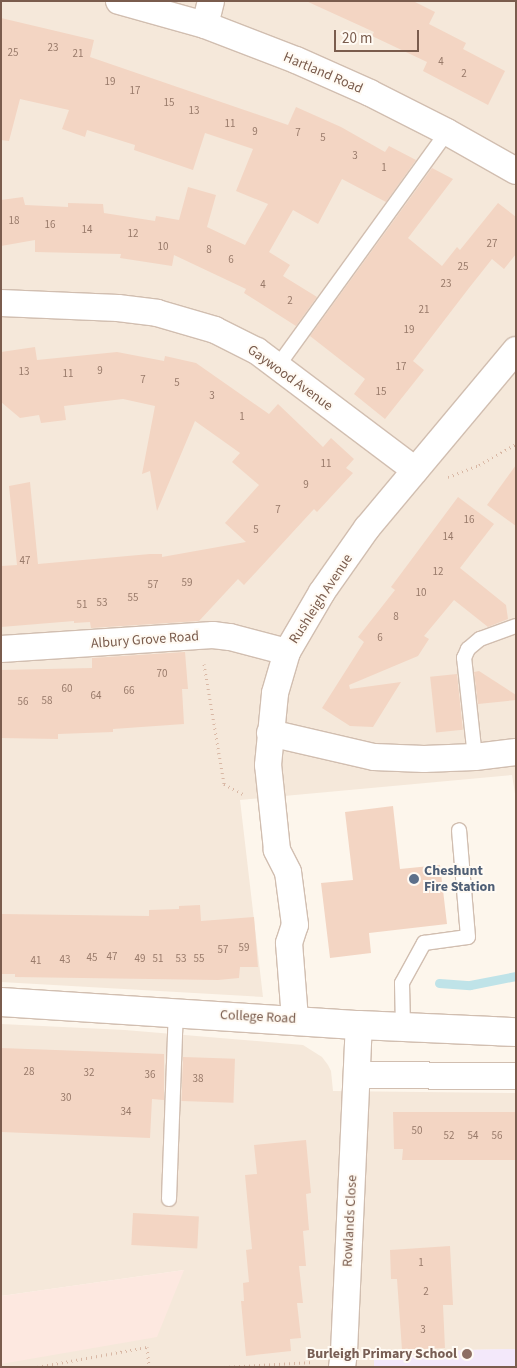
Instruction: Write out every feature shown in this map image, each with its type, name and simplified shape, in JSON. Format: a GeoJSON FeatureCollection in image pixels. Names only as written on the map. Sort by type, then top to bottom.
{"type":"FeatureCollection","features":[{"type":"Feature","properties":{"kind":"main road","name":"College Road"},"geometry":{"type":"LineString","coordinates":[[1,1002],[295,1019],[359,1025],[516,1032]]}},
{"type":"Feature","properties":{"kind":"street","name":"Hartland Road"},"geometry":{"type":"LineString","coordinates":[[119,1],[208,13],[447,132],[516,171]]}},
{"type":"Feature","properties":{"kind":"street","name":"Gaywood Avenue"},"geometry":{"type":"LineString","coordinates":[[1,303],[109,308],[157,313],[215,330],[257,351],[415,470]]}},
{"type":"Feature","properties":{"kind":"street","name":"Rushleigh Avenue"},"geometry":{"type":"LineString","coordinates":[[295,1019],[289,943],[295,925],[288,872],[277,850],[268,765],[275,693],[287,652],[322,592],[367,528],[516,350]]}},
{"type":"Feature","properties":{"kind":"street","name":"Albury Grove Road"},"geometry":{"type":"LineString","coordinates":[[1,649],[199,636],[230,637],[287,652]]}},
{"type":"Feature","properties":{"kind":"street"},"geometry":{"type":"LineString","coordinates":[[270,733],[374,757],[475,757],[516,752]]}},
{"type":"Feature","properties":{"kind":"street","name":"Rowlands Close"},"geometry":{"type":"LineString","coordinates":[[342,1364],[359,1025]]}},
{"type":"Feature","properties":{"kind":"street"},"geometry":{"type":"LineString","coordinates":[[357,1075],[516,1076]]}},
{"type":"Feature","properties":{"kind":"lane"},"geometry":{"type":"LineString","coordinates":[[277,367],[447,132]]}},
{"type":"Feature","properties":{"kind":"lane"},"geometry":{"type":"LineString","coordinates":[[475,757],[464,658],[468,649],[480,639],[516,626]]}},
{"type":"Feature","properties":{"kind":"lane"},"geometry":{"type":"LineString","coordinates":[[403,1027],[402,983],[424,943],[468,937],[459,830]]}},
{"type":"Feature","properties":{"kind":"lane"},"geometry":{"type":"LineString","coordinates":[[169,1199],[176,1012]]}},
{"type":"Feature","properties":{"kind":"path"},"geometry":{"type":"LineString","coordinates":[[448,477],[479,465],[516,444]]}},
{"type":"Feature","properties":{"kind":"path"},"geometry":{"type":"LineString","coordinates":[[199,636],[224,784],[247,796],[272,802]]}},
{"type":"Feature","properties":{"kind":"path"},"geometry":{"type":"LineString","coordinates":[[37,1367],[146,1347],[149,1367]]}},
{"type":"Feature","properties":{"kind":"path"},"geometry":{"type":"LineString","coordinates":[[224,1367],[280,1362],[342,1364]]}},
{"type":"Feature","properties":{"kind":"shaded area"},"geometry":{"type":"Polygon","coordinates":[[[1,1],[516,1],[516,800],[512,775],[240,800],[263,997],[1,982],[1,1]]]}},
{"type":"Feature","properties":{"kind":"shaded area"},"geometry":{"type":"Polygon","coordinates":[[[1,1024],[125,1030],[303,1045],[322,1057],[328,1065],[331,1071],[333,1091],[516,1093],[516,1349],[464,1350],[374,1359],[374,1367],[1,1367],[1,1364],[184,1270],[1,1296],[1,1024]]]}},
{"type":"Feature","properties":{"kind":"shaded area"},"geometry":{"type":"Polygon","coordinates":[[[184,1270],[157,1337],[1,1364],[1,1296],[184,1270]]]}},
{"type":"Feature","properties":{"kind":"shaded area","name":"Burleigh Primary School"},"geometry":{"type":"Polygon","coordinates":[[[516,1349],[516,1367],[374,1367],[374,1359],[464,1350],[516,1349]]]}},
{"type":"Feature","properties":{"kind":"building"},"geometry":{"type":"Polygon","coordinates":[[[306,1],[413,1],[435,12],[429,24],[466,43],[463,49],[505,71],[488,105],[423,71],[427,62],[372,36],[374,32],[306,1]]]}},
{"type":"Feature","properties":{"kind":"building"},"geometry":{"type":"Polygon","coordinates":[[[1,18],[94,40],[90,57],[288,125],[296,107],[341,127],[385,152],[389,146],[416,160],[386,202],[342,179],[318,224],[293,210],[269,252],[290,265],[283,276],[317,297],[296,326],[244,293],[246,289],[174,255],[172,266],[120,258],[121,254],[35,252],[35,240],[1,246],[1,200],[23,197],[25,205],[68,207],[68,203],[103,204],[104,213],[155,221],[156,216],[179,220],[188,187],[216,195],[207,227],[245,245],[268,204],[236,191],[253,149],[205,133],[193,170],[134,150],[135,145],[87,130],[85,137],[62,129],[69,110],[20,99],[9,141],[1,140],[1,18]]]}},
{"type":"Feature","properties":{"kind":"building"},"geometry":{"type":"Polygon","coordinates":[[[432,168],[453,179],[408,238],[442,266],[457,247],[460,250],[498,203],[516,217],[516,254],[504,269],[492,259],[413,361],[424,370],[385,419],[354,394],[365,379],[310,336],[432,168]]]}},
{"type":"Feature","properties":{"kind":"building"},"geometry":{"type":"Polygon","coordinates":[[[35,347],[37,360],[117,352],[164,361],[165,356],[196,363],[269,414],[278,404],[323,447],[331,438],[354,459],[346,468],[353,473],[317,512],[314,509],[244,585],[238,579],[199,621],[91,628],[90,622],[74,623],[74,621],[1,627],[1,566],[17,565],[9,486],[30,482],[38,564],[150,554],[162,554],[162,557],[246,542],[225,523],[259,485],[232,462],[240,453],[195,421],[157,511],[150,471],[142,474],[155,406],[123,399],[64,406],[66,420],[41,423],[39,415],[20,418],[1,402],[1,352],[35,347]]]}},
{"type":"Feature","properties":{"kind":"building"},"geometry":{"type":"Polygon","coordinates":[[[516,465],[516,526],[487,505],[516,465]]]}},
{"type":"Feature","properties":{"kind":"building"},"geometry":{"type":"Polygon","coordinates":[[[458,497],[494,524],[460,568],[506,605],[508,619],[488,627],[454,600],[424,636],[429,639],[418,656],[349,685],[350,689],[401,682],[373,727],[350,726],[322,708],[364,642],[358,637],[395,590],[391,587],[458,497]]]}},
{"type":"Feature","properties":{"kind":"building"},"geometry":{"type":"Polygon","coordinates":[[[185,652],[188,689],[182,689],[184,724],[113,729],[113,732],[58,734],[58,739],[1,738],[1,670],[92,668],[92,658],[185,652]]]}},
{"type":"Feature","properties":{"kind":"building"},"geometry":{"type":"Polygon","coordinates":[[[479,671],[516,695],[516,700],[478,704],[474,672],[479,671]]]}},
{"type":"Feature","properties":{"kind":"building"},"geometry":{"type":"Polygon","coordinates":[[[457,674],[463,730],[436,733],[430,677],[457,674]]]}},
{"type":"Feature","properties":{"kind":"building"},"geometry":{"type":"Polygon","coordinates":[[[393,806],[400,869],[440,865],[447,924],[369,933],[371,953],[330,958],[321,883],[353,880],[345,812],[393,806]]]}},
{"type":"Feature","properties":{"kind":"building"},"geometry":{"type":"Polygon","coordinates":[[[200,905],[201,921],[254,917],[258,967],[240,967],[239,978],[218,980],[15,977],[15,974],[1,974],[1,914],[149,916],[149,910],[179,909],[179,906],[200,905]]]}},
{"type":"Feature","properties":{"kind":"building"},"geometry":{"type":"Polygon","coordinates":[[[1,1048],[164,1054],[164,1100],[152,1099],[150,1138],[1,1132],[1,1048]]]}},
{"type":"Feature","properties":{"kind":"building"},"geometry":{"type":"Polygon","coordinates":[[[183,1057],[235,1059],[233,1103],[181,1101],[183,1057]]]}},
{"type":"Feature","properties":{"kind":"building"},"geometry":{"type":"Polygon","coordinates":[[[393,1112],[516,1112],[516,1160],[402,1160],[403,1149],[394,1149],[393,1112]]]}},
{"type":"Feature","properties":{"kind":"building"},"geometry":{"type":"Polygon","coordinates":[[[306,1140],[311,1193],[306,1194],[309,1230],[303,1231],[306,1266],[299,1266],[303,1303],[297,1303],[301,1338],[290,1339],[291,1351],[246,1356],[241,1301],[244,1301],[243,1283],[249,1282],[246,1250],[252,1249],[245,1175],[257,1174],[254,1145],[306,1140]]]}},
{"type":"Feature","properties":{"kind":"building"},"geometry":{"type":"Polygon","coordinates":[[[133,1213],[199,1216],[197,1248],[131,1245],[133,1213]]]}},
{"type":"Feature","properties":{"kind":"building"},"geometry":{"type":"Polygon","coordinates":[[[450,1246],[453,1305],[443,1305],[445,1348],[402,1350],[397,1279],[391,1279],[390,1250],[450,1246]]]}},
{"type":"Feature","properties":{"kind":"waterway"},"geometry":{"type":"LineString","coordinates":[[439,983],[470,985],[516,976]]}},
{"type":"Feature","properties":{"kind":"place","name":"Cheshunt Fire Station"},"geometry":{"type":"Point","coordinates":[414,879]}},
{"type":"Feature","properties":{"kind":"place","name":"Burleigh Primary School"},"geometry":{"type":"Point","coordinates":[467,1354]}}]}
